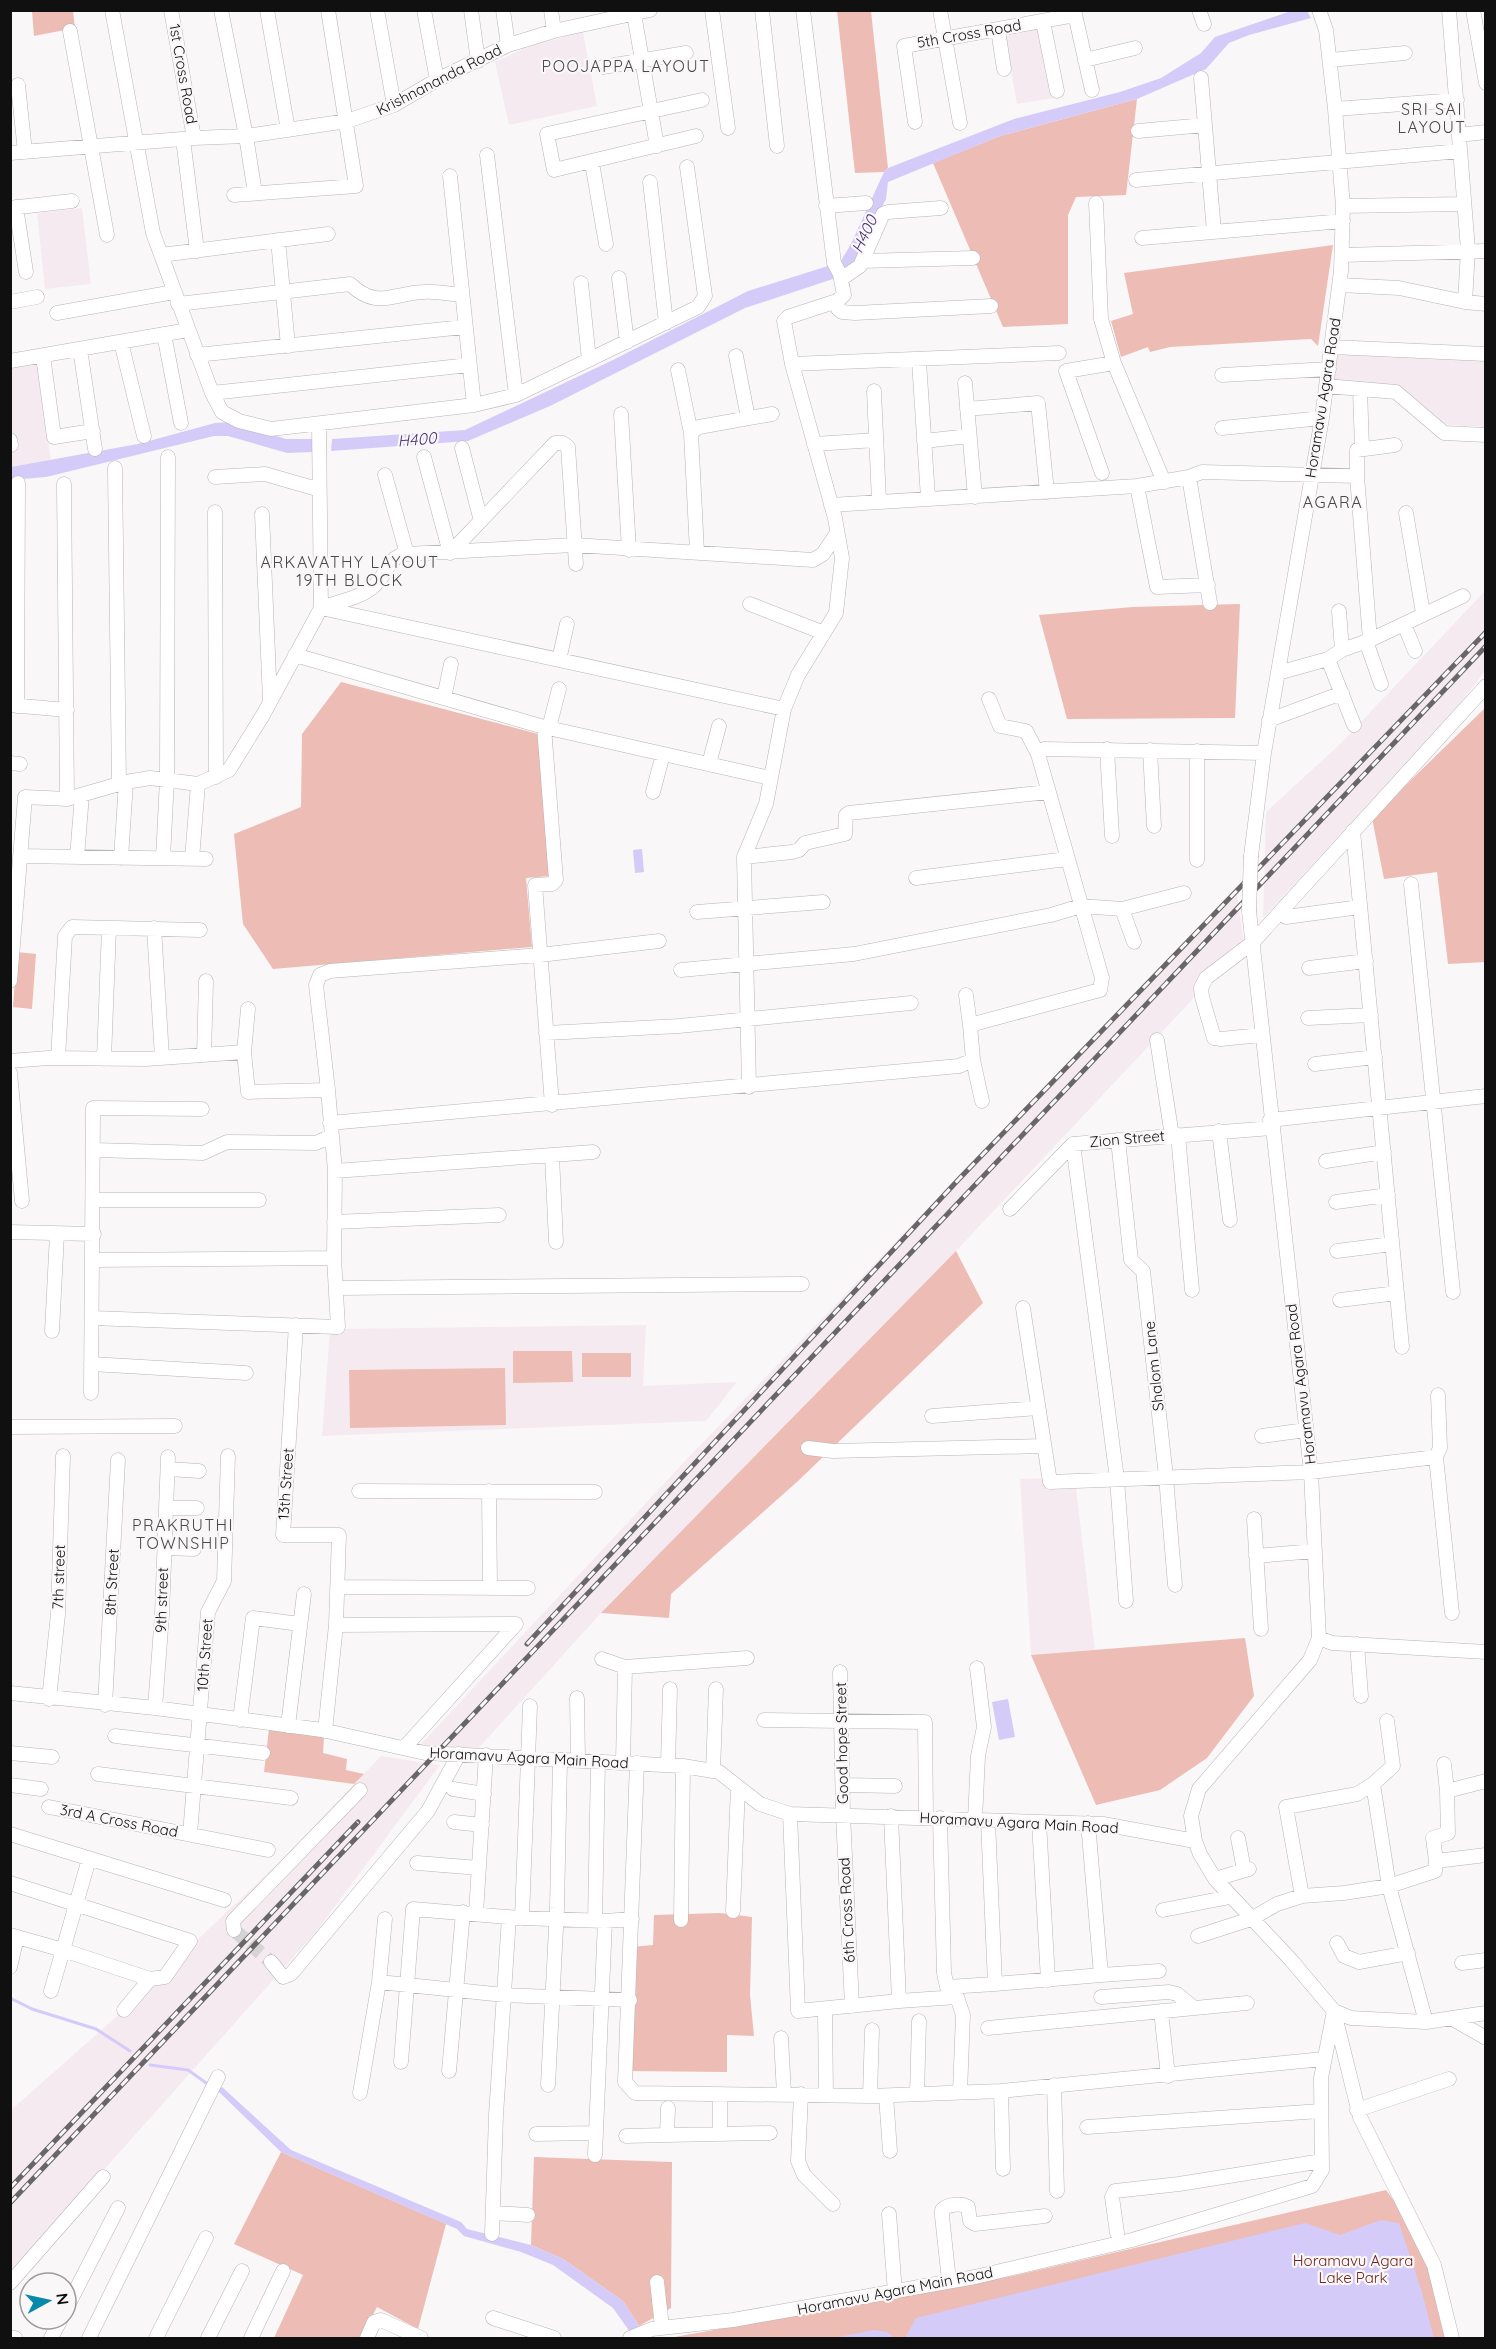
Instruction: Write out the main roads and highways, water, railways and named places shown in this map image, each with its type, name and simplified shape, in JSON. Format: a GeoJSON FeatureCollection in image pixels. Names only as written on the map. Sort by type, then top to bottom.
{"type":"FeatureCollection","features":[{"type":"Feature","properties":{"kind":"water","name":"H400"},"geometry":{"type":"Polygon","coordinates":[[[1291,11],[1307,11],[1311,18],[1249,35],[1229,43],[1206,69],[1137,99],[1000,136],[888,182],[886,199],[852,267],[846,272],[839,264],[888,168],[1014,119],[1120,92],[1161,78],[1201,53],[1215,37],[1291,11]]]}},
{"type":"Feature","properties":{"kind":"water","name":"H400"},"geometry":{"type":"Polygon","coordinates":[[[828,266],[836,278],[745,308],[550,406],[468,441],[331,451],[332,439],[465,430],[613,360],[748,291],[828,266]]]}},
{"type":"Feature","properties":{"kind":"water"},"geometry":{"type":"Polygon","coordinates":[[[232,422],[286,439],[314,439],[313,452],[287,453],[228,436],[214,436],[46,477],[11,480],[11,467],[138,444],[215,423],[232,422]]]}},
{"type":"Feature","properties":{"kind":"water"},"geometry":{"type":"Polygon","coordinates":[[[642,849],[644,872],[635,873],[633,850],[642,849]]]}},
{"type":"Feature","properties":{"kind":"water"},"geometry":{"type":"Polygon","coordinates":[[[1008,1699],[1015,1737],[999,1740],[992,1702],[1008,1699]]]}},
{"type":"Feature","properties":{"kind":"water"},"geometry":{"type":"Polygon","coordinates":[[[222,2087],[291,2150],[461,2222],[467,2229],[531,2245],[563,2259],[623,2301],[639,2326],[630,2332],[613,2308],[553,2265],[521,2252],[464,2236],[457,2229],[281,2152],[218,2091],[222,2087]]]}},
{"type":"Feature","properties":{"kind":"water","name":"Horamavu Agara Lake Park"},"geometry":{"type":"Polygon","coordinates":[[[1381,2220],[1399,2223],[1421,2289],[1434,2338],[905,2338],[916,2318],[1305,2223],[1340,2235],[1381,2220]]]}},
{"type":"Feature","properties":{"kind":"water"},"geometry":{"type":"Polygon","coordinates":[[[874,2330],[887,2332],[895,2338],[833,2338],[874,2330]]]}},
{"type":"Feature","properties":{"kind":"waterway"},"geometry":{"type":"LineString","coordinates":[[10,1998],[32,2009],[96,2029],[130,2051]]}},
{"type":"Feature","properties":{"kind":"waterway"},"geometry":{"type":"LineString","coordinates":[[150,2065],[188,2070],[209,2085]]}},
{"type":"Feature","properties":{"kind":"tunnel"},"geometry":{"type":"LineString","coordinates":[[234,1930],[271,1962]]}},
{"type":"Feature","properties":{"kind":"railway"},"geometry":{"type":"LineString","coordinates":[[527,1644],[959,1179],[1486,632]]}},
{"type":"Feature","properties":{"kind":"railway"},"geometry":{"type":"LineString","coordinates":[[10,2203],[1486,646]]}},
{"type":"Feature","properties":{"kind":"railway"},"geometry":{"type":"LineString","coordinates":[[10,2188],[358,1822]]}},
{"type":"Feature","properties":{"kind":"district","name":"POOJAPPA LAYOUT"},"geometry":{"type":"Point","coordinates":[626,66]}},
{"type":"Feature","properties":{"kind":"district","name":"SRI SAI LAYOUT"},"geometry":{"type":"Point","coordinates":[1432,118]}},
{"type":"Feature","properties":{"kind":"district","name":"AGARA"},"geometry":{"type":"Point","coordinates":[1333,502]}},
{"type":"Feature","properties":{"kind":"district","name":"ARKAVATHY LAYOUT 19TH BLOCK"},"geometry":{"type":"Point","coordinates":[350,571]}},
{"type":"Feature","properties":{"kind":"district","name":"PRAKRUTHI TOWNSHIP"},"geometry":{"type":"Point","coordinates":[183,1534]}}]}
